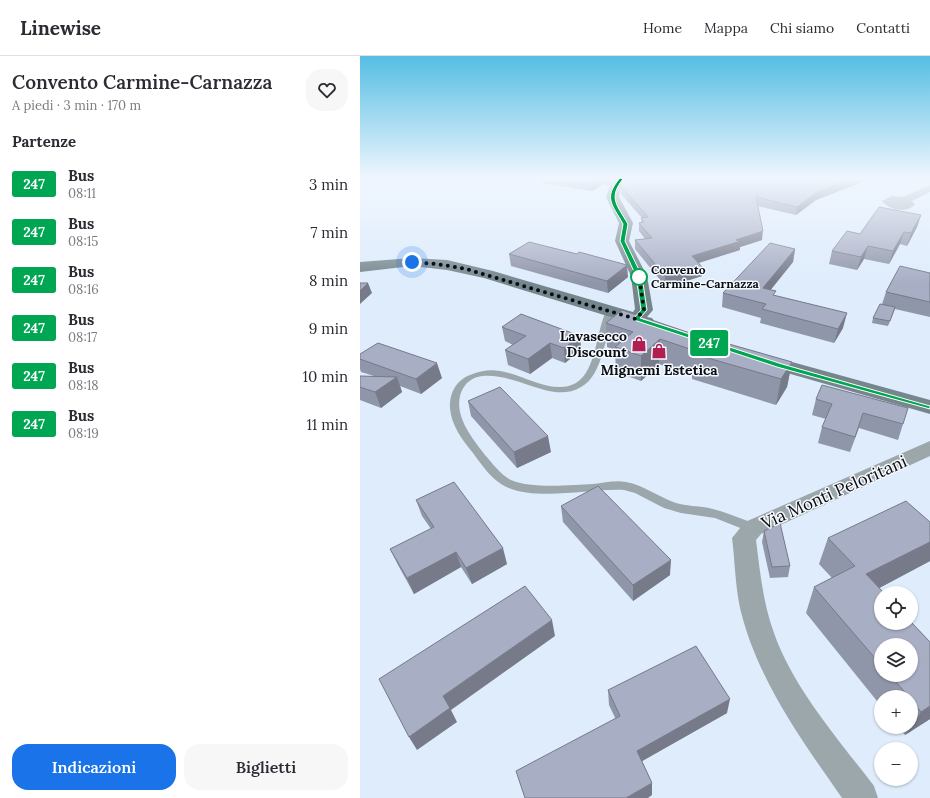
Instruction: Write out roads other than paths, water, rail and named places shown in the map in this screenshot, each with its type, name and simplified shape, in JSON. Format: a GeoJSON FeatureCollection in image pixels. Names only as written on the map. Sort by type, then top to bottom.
{"type":"FeatureCollection","features":[{"type":"Feature","properties":{"kind":"main road"},"geometry":{"type":"LineString","coordinates":[[620,214],[626,224],[622,241],[639,276],[644,310],[636,319]]}},
{"type":"Feature","properties":{"kind":"main road"},"geometry":{"type":"LineString","coordinates":[[360,266],[412,262],[447,265],[488,274],[665,328]]}},
{"type":"Feature","properties":{"kind":"main road"},"geometry":{"type":"LineString","coordinates":[[744,354],[930,407]]}},
{"type":"Feature","properties":{"kind":"street","name":"Via Monti Peloritani"},"geometry":{"type":"LineString","coordinates":[[862,798],[800,711],[776,672],[753,608],[744,538],[753,528],[930,448]]}},
{"type":"Feature","properties":{"kind":"lane"},"geometry":{"type":"LineString","coordinates":[[607,310],[601,342],[594,363],[581,384],[573,388],[552,389],[494,372],[478,374],[462,384],[458,389],[454,402],[461,428],[468,440],[498,477],[509,484],[524,488],[585,488],[616,484],[628,486],[674,507],[728,517],[753,528]]}},
{"type":"Feature","properties":{"kind":"place","name":"Convento Carmine-Carnazza"},"geometry":{"type":"Point","coordinates":[639,277]}},
{"type":"Feature","properties":{"kind":"place","name":"Lavasecco Discount"},"geometry":{"type":"Point","coordinates":[639,344]}},
{"type":"Feature","properties":{"kind":"place","name":"Mignemi Estetica"},"geometry":{"type":"Point","coordinates":[659,351]}}]}
